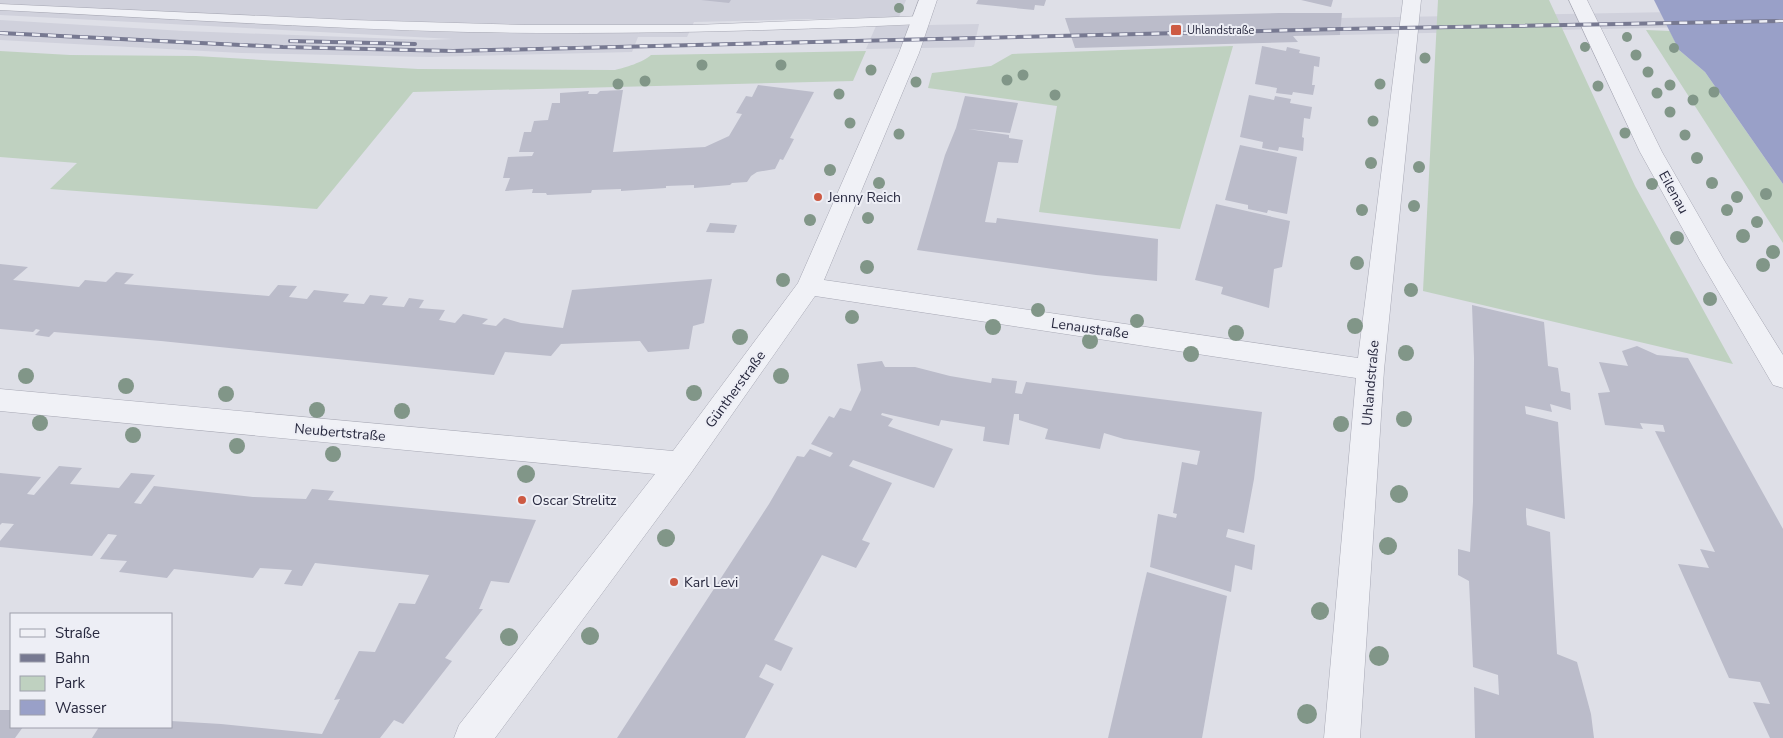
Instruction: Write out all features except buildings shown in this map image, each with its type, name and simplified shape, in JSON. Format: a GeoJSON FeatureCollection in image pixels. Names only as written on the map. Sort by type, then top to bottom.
{"type":"FeatureCollection","features":[{"type":"Feature","properties":{"kind":"street","name":"Uhlandstraße"},"geometry":{"type":"LineString","coordinates":[[1342,738],[1370,370],[1412,0]]}},
{"type":"Feature","properties":{"kind":"street","name":"Eilenau"},"geometry":{"type":"LineString","coordinates":[[1578,0],[1651,152],[1712,260],[1783,378]]}},
{"type":"Feature","properties":{"kind":"street","name":"Güntherstraße"},"geometry":{"type":"LineString","coordinates":[[472,738],[680,464],[809,286],[925,10]]}},
{"type":"Feature","properties":{"kind":"street","name":"Lenaustraße"},"geometry":{"type":"LineString","coordinates":[[809,286],[1370,370]]}},
{"type":"Feature","properties":{"kind":"street","name":"Neubertstraße"},"geometry":{"type":"LineString","coordinates":[[0,400],[680,464]]}},
{"type":"Feature","properties":{"kind":"lane"},"geometry":{"type":"LineString","coordinates":[[0,7],[467,28],[689,29],[776,27],[925,10]]}},
{"type":"Feature","properties":{"kind":"shaded area"},"geometry":{"type":"Polygon","coordinates":[[[0,0],[906,0],[899,17],[694,22],[687,37],[638,37],[632,52],[430,57],[241,53],[0,40],[0,20],[184,31],[428,40],[453,39],[0,15],[0,0]]]}},
{"type":"Feature","properties":{"kind":"shaded area"},"geometry":{"type":"Polygon","coordinates":[[[1783,10],[1783,25],[1340,35],[1341,18],[1783,10]]]}},
{"type":"Feature","properties":{"kind":"shaded area"},"geometry":{"type":"Polygon","coordinates":[[[979,24],[974,47],[866,49],[876,26],[979,24]]]}},
{"type":"Feature","properties":{"kind":"green space"},"geometry":{"type":"Polygon","coordinates":[[[1438,0],[1549,0],[1635,186],[1733,364],[1423,291],[1438,0]]]}},
{"type":"Feature","properties":{"kind":"green space"},"geometry":{"type":"Polygon","coordinates":[[[1646,30],[1670,31],[1679,50],[1705,72],[1783,184],[1783,243],[1646,30]]]}},
{"type":"Feature","properties":{"kind":"green space"},"geometry":{"type":"Polygon","coordinates":[[[1233,46],[1180,229],[1039,212],[1057,106],[928,88],[932,73],[991,66],[1012,54],[1233,46]]]}},
{"type":"Feature","properties":{"kind":"green space"},"geometry":{"type":"Polygon","coordinates":[[[0,51],[70,55],[196,56],[418,69],[615,70],[639,62],[651,55],[866,51],[853,81],[413,92],[317,209],[50,189],[77,163],[0,157],[0,51]]]}},
{"type":"Feature","properties":{"kind":"water"},"geometry":{"type":"Polygon","coordinates":[[[1654,0],[1783,0],[1783,184],[1705,72],[1679,50],[1654,0]]]}},
{"type":"Feature","properties":{"kind":"railway"},"geometry":{"type":"LineString","coordinates":[[0,33],[283,47],[453,51],[1340,29],[1783,21]]}},
{"type":"Feature","properties":{"kind":"railway"},"geometry":{"type":"LineString","coordinates":[[290,41],[415,44]]}},
{"type":"Feature","properties":{"kind":"place","name":"Uhlandstraße"},"geometry":{"type":"Point","coordinates":[1176,30]}},
{"type":"Feature","properties":{"kind":"place","name":"Jenny Reich"},"geometry":{"type":"Point","coordinates":[818,197]}},
{"type":"Feature","properties":{"kind":"place","name":"Oscar Strelitz"},"geometry":{"type":"Point","coordinates":[522,500]}},
{"type":"Feature","properties":{"kind":"place","name":"Karl Levi"},"geometry":{"type":"Point","coordinates":[674,582]}}]}
